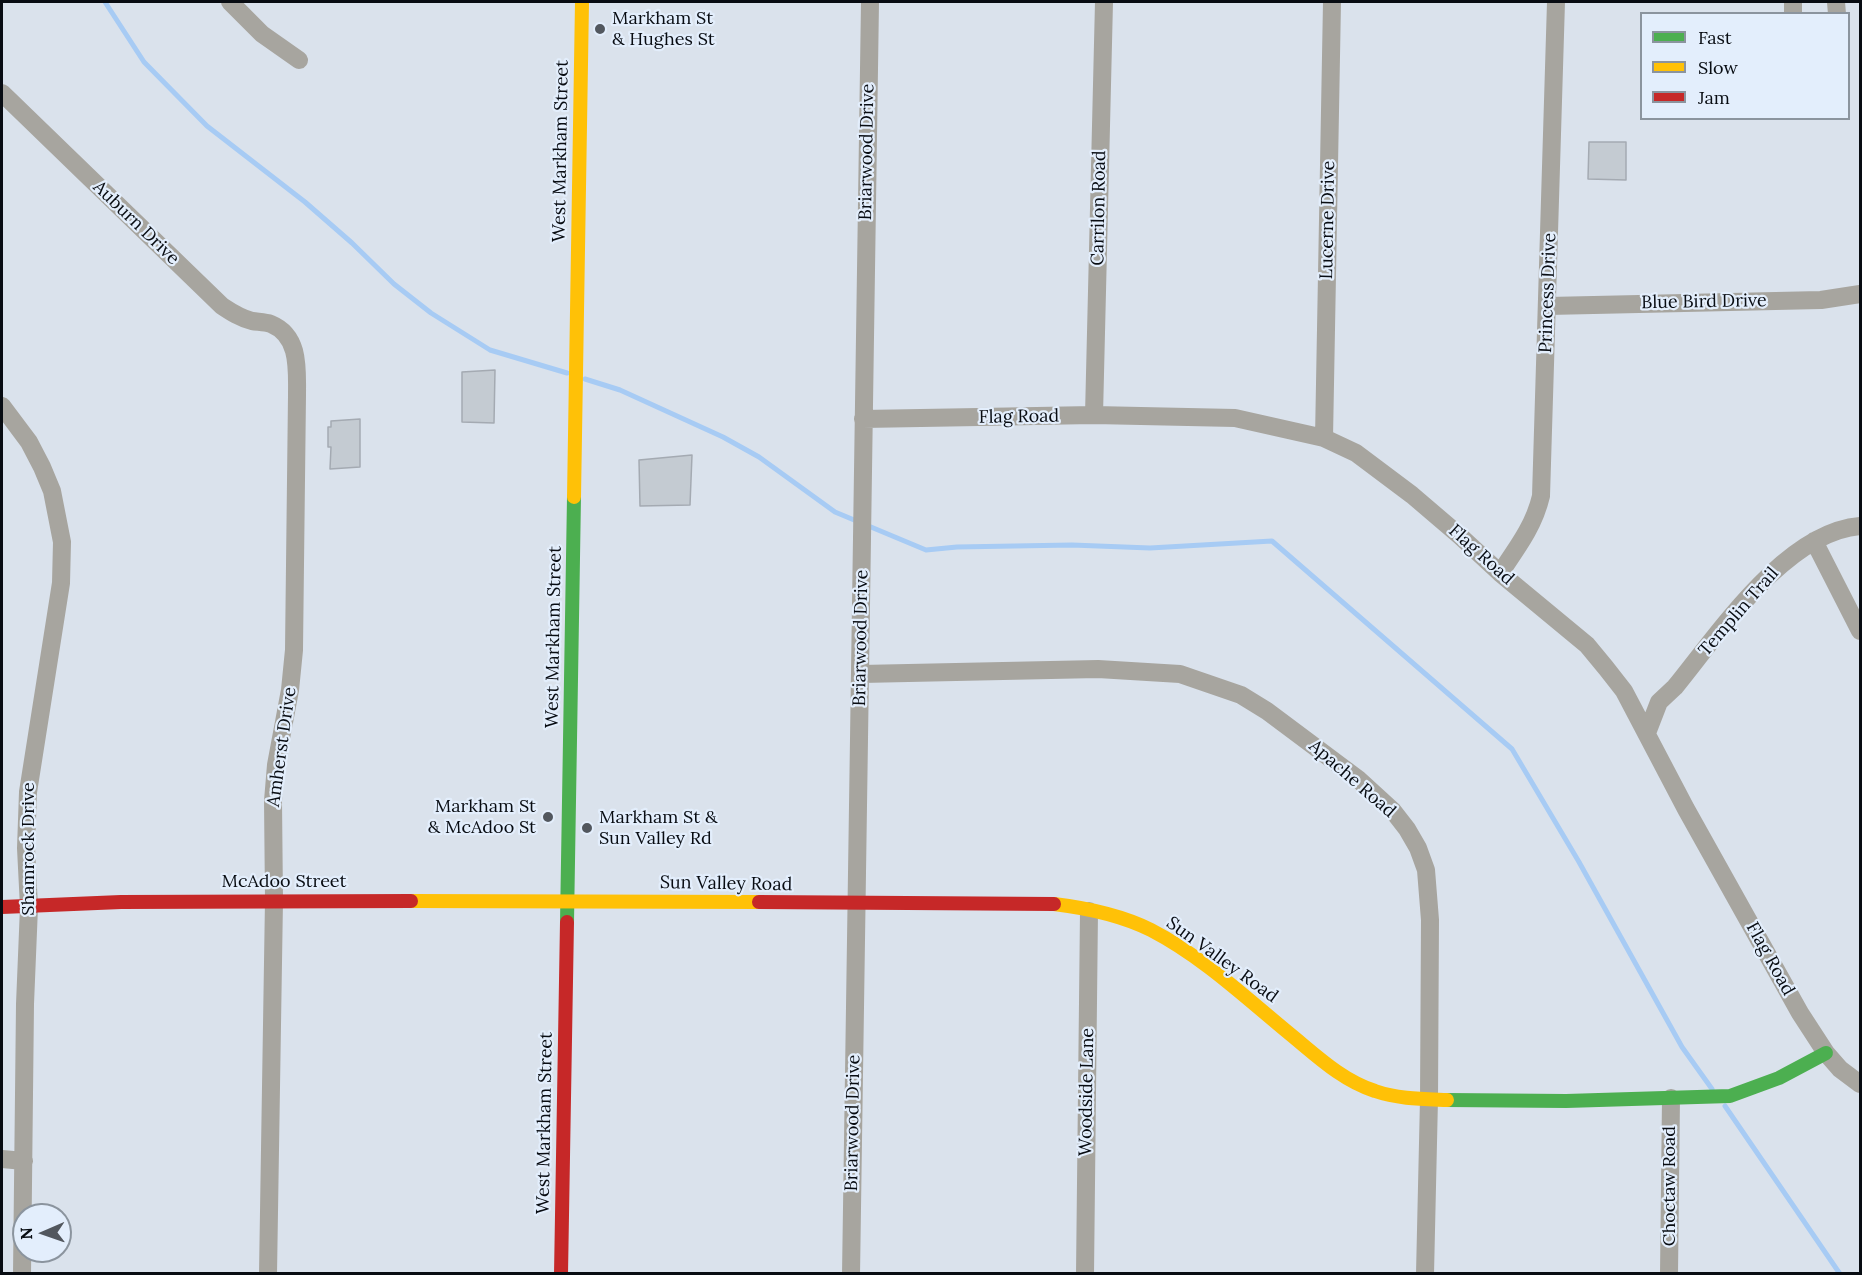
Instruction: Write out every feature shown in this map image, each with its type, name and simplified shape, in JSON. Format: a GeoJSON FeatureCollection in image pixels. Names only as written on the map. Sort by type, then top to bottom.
{"type":"FeatureCollection","features":[{"type":"Feature","properties":{"kind":"street"},"geometry":{"type":"LineString","coordinates":[[230,2],[262,34],[299,60]]}},
{"type":"Feature","properties":{"kind":"street","name":"West Markham Street"},"geometry":{"type":"LineString","coordinates":[[561,1274],[582,2]]}},
{"type":"Feature","properties":{"kind":"street","name":"Briarwood Drive"},"geometry":{"type":"LineString","coordinates":[[851,1274],[870,2]]}},
{"type":"Feature","properties":{"kind":"street","name":"Carrilon Road"},"geometry":{"type":"LineString","coordinates":[[1094,416],[1104,2]]}},
{"type":"Feature","properties":{"kind":"street","name":"Lucerne Drive"},"geometry":{"type":"LineString","coordinates":[[1324,438],[1332,2]]}},
{"type":"Feature","properties":{"kind":"street","name":"Princess Drive"},"geometry":{"type":"LineString","coordinates":[[1500,573],[1528,532],[1537,515],[1541,496],[1556,2]]}},
{"type":"Feature","properties":{"kind":"street","name":"Auburn Drive"},"geometry":{"type":"LineString","coordinates":[[2,93],[222,306],[236,315],[252,321],[268,323],[283,332]]}},
{"type":"Feature","properties":{"kind":"street","name":"Blue Bird Drive"},"geometry":{"type":"LineString","coordinates":[[1548,306],[1821,300],[1860,294]]}},
{"type":"Feature","properties":{"kind":"street","name":"Amherst Drive"},"geometry":{"type":"LineString","coordinates":[[268,1274],[273,839],[276,765],[291,690],[294,650],[297,359],[291,342],[283,332]]}},
{"type":"Feature","properties":{"kind":"street","name":"Shamrock Drive"},"geometry":{"type":"LineString","coordinates":[[2,406],[29,442],[42,467],[52,491],[62,542],[61,583],[28,792],[26,849],[29,907],[25,1015],[22,1274]]}},
{"type":"Feature","properties":{"kind":"street","name":"Flag Road"},"geometry":{"type":"LineString","coordinates":[[863,419],[1094,416],[1235,418],[1324,438],[1356,453],[1412,495],[1500,573],[1587,645],[1624,691],[1703,840],[1800,1013],[1840,1070],[1860,1084]]}},
{"type":"Feature","properties":{"kind":"street","name":"Templin Trail"},"geometry":{"type":"LineString","coordinates":[[1647,733],[1659,702],[1675,687],[1770,573],[1814,541],[1831,533],[1860,526]]}},
{"type":"Feature","properties":{"kind":"street"},"geometry":{"type":"LineString","coordinates":[[1814,541],[1860,631]]}},
{"type":"Feature","properties":{"kind":"street","name":"Apache Road"},"geometry":{"type":"LineString","coordinates":[[861,674],[1098,669],[1180,674],[1240,695],[1292,728],[1358,779],[1393,811],[1418,848],[1426,870],[1430,920],[1425,1274]]}},
{"type":"Feature","properties":{"kind":"street","name":"McAdoo Street"},"geometry":{"type":"LineString","coordinates":[[2,907],[121,902],[274,900],[567,900]]}},
{"type":"Feature","properties":{"kind":"street","name":"Sun Valley Road"},"geometry":{"type":"LineString","coordinates":[[567,900],[1070,905],[1148,928],[1199,961],[1303,1044],[1321,1062],[1342,1076],[1375,1091],[1429,1099],[1502,1101],[1730,1096],[1755,1089],[1798,1070],[1826,1053]]}},
{"type":"Feature","properties":{"kind":"street","name":"Woodside Lane"},"geometry":{"type":"LineString","coordinates":[[1085,1274],[1089,910]]}},
{"type":"Feature","properties":{"kind":"street","name":"Choctaw Road"},"geometry":{"type":"LineString","coordinates":[[1670,1274],[1671,1098]]}},
{"type":"Feature","properties":{"kind":"street"},"geometry":{"type":"LineString","coordinates":[[2,1159],[24,1161]]}},
{"type":"Feature","properties":{"kind":"building"},"geometry":{"type":"Polygon","coordinates":[[[1589,142],[1626,142],[1626,180],[1588,179],[1589,142]]]}},
{"type":"Feature","properties":{"kind":"building"},"geometry":{"type":"Polygon","coordinates":[[[495,370],[494,423],[462,422],[462,372],[495,370]]]}},
{"type":"Feature","properties":{"kind":"building"},"geometry":{"type":"Polygon","coordinates":[[[360,419],[360,467],[330,469],[331,447],[328,447],[328,427],[331,427],[331,421],[360,419]]]}},
{"type":"Feature","properties":{"kind":"building"},"geometry":{"type":"Polygon","coordinates":[[[692,455],[690,505],[640,506],[639,460],[692,455]]]}},
{"type":"Feature","properties":{"kind":"waterway"},"geometry":{"type":"LineString","coordinates":[[105,2],[144,62],[207,126],[305,202],[394,284],[431,313],[490,350],[567,373]]}},
{"type":"Feature","properties":{"kind":"waterway"},"geometry":{"type":"LineString","coordinates":[[585,379],[620,390],[723,437],[759,457],[835,512],[926,550],[957,547],[1072,545],[1150,548],[1272,541],[1512,749],[1579,862],[1682,1047],[1712,1089]]}},
{"type":"Feature","properties":{"kind":"waterway"},"geometry":{"type":"LineString","coordinates":[[1725,1106],[1840,1274]]}},
{"type":"Feature","properties":{"kind":"traffic: fast"},"geometry":{"type":"LineString","coordinates":[[567,922],[574,497]]}},
{"type":"Feature","properties":{"kind":"traffic: fast"},"geometry":{"type":"LineString","coordinates":[[1447,1100],[1566,1101],[1730,1096],[1779,1078],[1826,1053]]}},
{"type":"Feature","properties":{"kind":"traffic: slow"},"geometry":{"type":"LineString","coordinates":[[574,497],[582,2]]}},
{"type":"Feature","properties":{"kind":"traffic: slow"},"geometry":{"type":"LineString","coordinates":[[411,901],[759,902]]}},
{"type":"Feature","properties":{"kind":"traffic: slow"},"geometry":{"type":"LineString","coordinates":[[1054,904],[1116,916],[1171,941],[1244,995],[1323,1062],[1364,1087],[1393,1096],[1447,1100]]}},
{"type":"Feature","properties":{"kind":"traffic: jam"},"geometry":{"type":"LineString","coordinates":[[2,907],[121,902],[411,901]]}},
{"type":"Feature","properties":{"kind":"traffic: jam"},"geometry":{"type":"LineString","coordinates":[[759,902],[1054,904]]}},
{"type":"Feature","properties":{"kind":"traffic: jam"},"geometry":{"type":"LineString","coordinates":[[561,1274],[567,922]]}},
{"type":"Feature","properties":{"kind":"place","name":"Markham St & Hughes St"},"geometry":{"type":"Point","coordinates":[600,29]}},
{"type":"Feature","properties":{"kind":"place","name":"Markham St & McAdoo St"},"geometry":{"type":"Point","coordinates":[548,817]}},
{"type":"Feature","properties":{"kind":"place","name":"Markham St & Sun Valley Rd"},"geometry":{"type":"Point","coordinates":[587,828]}}]}
